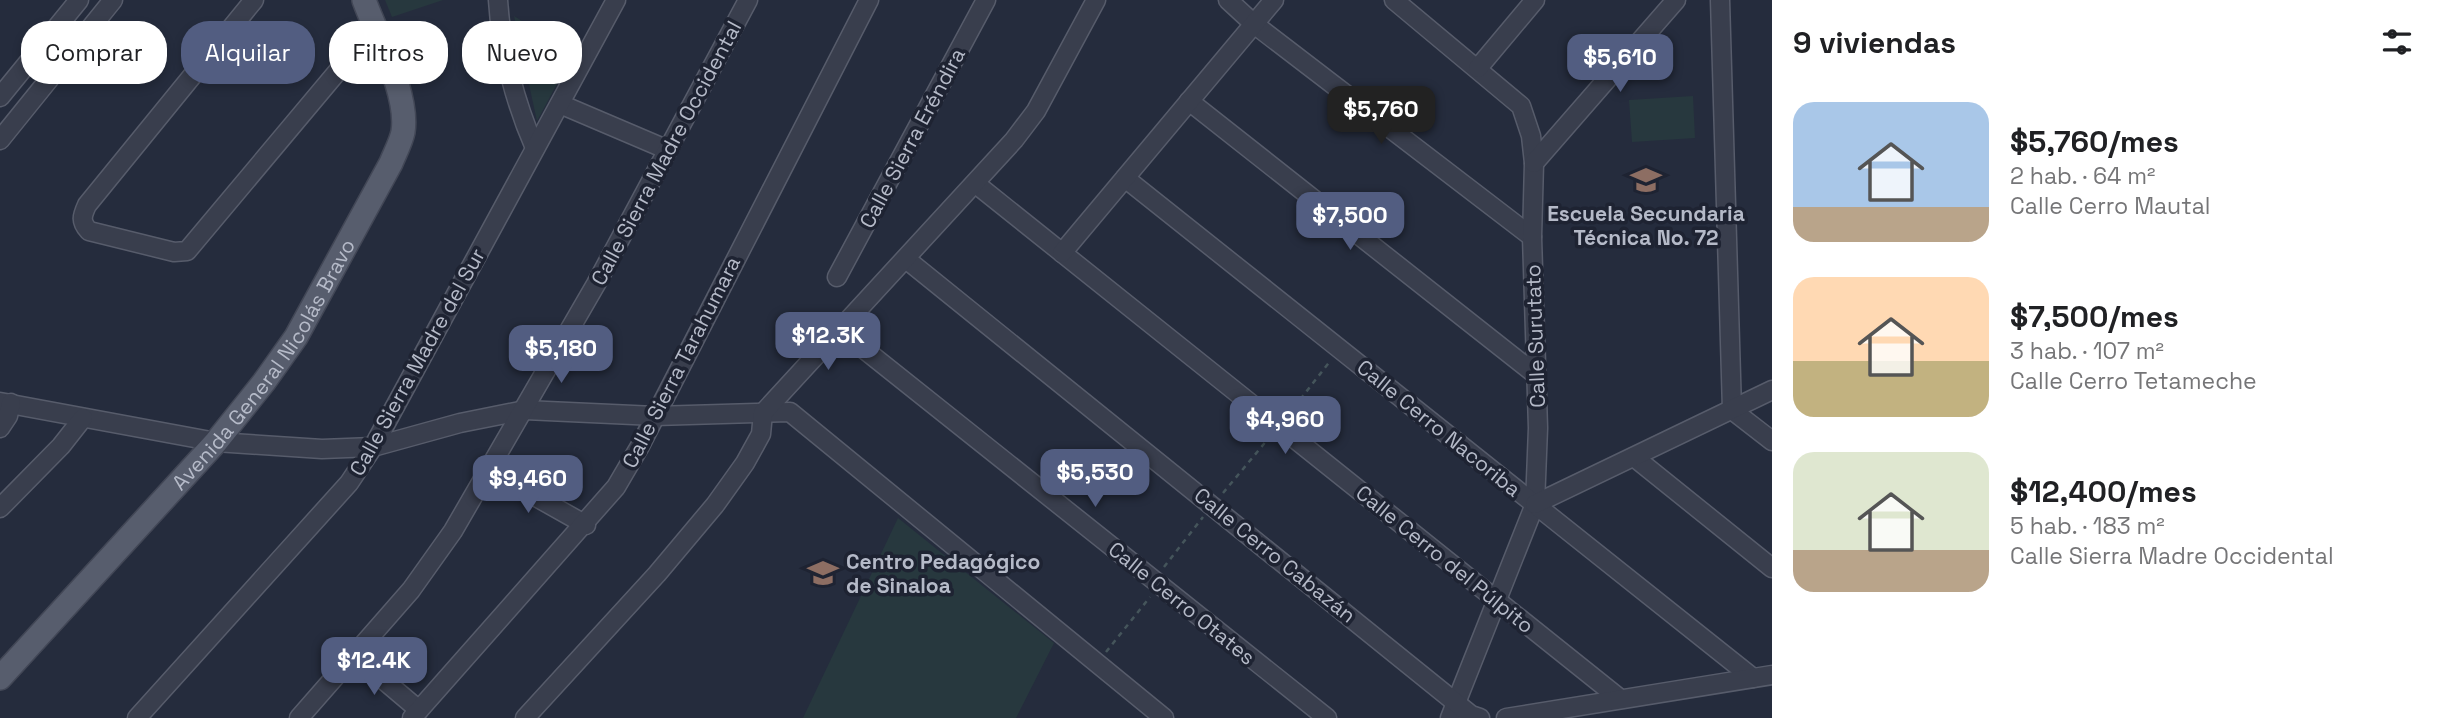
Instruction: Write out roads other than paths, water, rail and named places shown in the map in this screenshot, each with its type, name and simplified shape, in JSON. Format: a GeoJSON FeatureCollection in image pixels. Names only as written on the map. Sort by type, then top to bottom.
{"type":"FeatureCollection","features":[{"type":"Feature","properties":{"kind":"main road","name":"Avenida General Nicolás Bravo"},"geometry":{"type":"LineString","coordinates":[[364,0],[372,21]]}},
{"type":"Feature","properties":{"kind":"main road","name":"Avenida General Nicolás Bravo"},"geometry":{"type":"LineString","coordinates":[[0,678],[216,442],[296,337],[391,163],[403,134],[396,84]]}},
{"type":"Feature","properties":{"kind":"street"},"geometry":{"type":"LineString","coordinates":[[0,97],[79,0]]}},
{"type":"Feature","properties":{"kind":"street"},"geometry":{"type":"LineString","coordinates":[[1,136],[113,0]]}},
{"type":"Feature","properties":{"kind":"street"},"geometry":{"type":"LineString","coordinates":[[254,0],[88,205],[82,217],[83,225],[89,231],[174,252],[187,251],[329,82]]}},
{"type":"Feature","properties":{"kind":"street"},"geometry":{"type":"LineString","coordinates":[[498,0],[499,19],[522,119],[535,148]]}},
{"type":"Feature","properties":{"kind":"street","name":"Calle Sierra Madre del Sur"},"geometry":{"type":"LineString","coordinates":[[137,718],[349,483],[373,447],[616,0]]}},
{"type":"Feature","properties":{"kind":"street","name":"Calle Sierra Madre Occidental"},"geometry":{"type":"LineString","coordinates":[[299,718],[411,590],[453,531],[525,410],[747,0]]}},
{"type":"Feature","properties":{"kind":"street","name":"Calle Sierra Tarahumara"},"geometry":{"type":"LineString","coordinates":[[415,714],[586,525],[616,487],[869,0]]}},
{"type":"Feature","properties":{"kind":"street","name":"Calle Sierra Eréndira"},"geometry":{"type":"LineString","coordinates":[[837,277],[986,0]]}},
{"type":"Feature","properties":{"kind":"street"},"geometry":{"type":"LineString","coordinates":[[525,718],[715,505],[745,463],[761,434],[763,413],[976,184],[1036,111],[1096,0]]}},
{"type":"Feature","properties":{"kind":"street"},"geometry":{"type":"LineString","coordinates":[[1228,0],[1254,24],[1532,237]]}},
{"type":"Feature","properties":{"kind":"street"},"geometry":{"type":"LineString","coordinates":[[1062,253],[1274,0]]}},
{"type":"Feature","properties":{"kind":"street"},"geometry":{"type":"LineString","coordinates":[[1478,68],[1535,0]]}},
{"type":"Feature","properties":{"kind":"street"},"geometry":{"type":"LineString","coordinates":[[1534,163],[1676,0]]}},
{"type":"Feature","properties":{"kind":"street"},"geometry":{"type":"LineString","coordinates":[[1720,0],[1732,410]]}},
{"type":"Feature","properties":{"kind":"street","name":"Calle Surutato"},"geometry":{"type":"LineString","coordinates":[[1401,2],[1521,106],[1531,136],[1534,163],[1532,237],[1538,428],[1535,504],[1453,710]]}},
{"type":"Feature","properties":{"kind":"street"},"geometry":{"type":"LineString","coordinates":[[1189,101],[1535,374]]}},
{"type":"Feature","properties":{"kind":"street"},"geometry":{"type":"LineString","coordinates":[[560,104],[668,150]]}},
{"type":"Feature","properties":{"kind":"street","name":"Calle Cerro Nacoriba"},"geometry":{"type":"LineString","coordinates":[[1125,178],[1753,678]]}},
{"type":"Feature","properties":{"kind":"street","name":"Calle Cerro del Púlpito"},"geometry":{"type":"LineString","coordinates":[[976,184],[1619,698]]}},
{"type":"Feature","properties":{"kind":"street","name":"Calle Cerro Cabazán"},"geometry":{"type":"LineString","coordinates":[[906,259],[1453,710],[1480,718]]}},
{"type":"Feature","properties":{"kind":"street","name":"Calle Cerro Otates"},"geometry":{"type":"LineString","coordinates":[[840,330],[1327,718]]}},
{"type":"Feature","properties":{"kind":"street"},"geometry":{"type":"LineString","coordinates":[[1535,504],[1772,390]]}},
{"type":"Feature","properties":{"kind":"street"},"geometry":{"type":"LineString","coordinates":[[0,428],[8,416],[6,403],[216,442],[278,448],[373,447],[460,423],[525,410],[655,416],[790,412],[1164,718]]}},
{"type":"Feature","properties":{"kind":"street"},"geometry":{"type":"LineString","coordinates":[[1732,410],[1772,441]]}},
{"type":"Feature","properties":{"kind":"street"},"geometry":{"type":"LineString","coordinates":[[0,508],[61,446],[83,418]]}},
{"type":"Feature","properties":{"kind":"street"},"geometry":{"type":"LineString","coordinates":[[1634,457],[1772,568]]}},
{"type":"Feature","properties":{"kind":"street"},"geometry":{"type":"LineString","coordinates":[[490,471],[586,525]]}},
{"type":"Feature","properties":{"kind":"street"},"geometry":{"type":"LineString","coordinates":[[354,655],[415,714]]}},
{"type":"Feature","properties":{"kind":"street"},"geometry":{"type":"LineString","coordinates":[[1506,718],[1772,675]]}},
{"type":"Feature","properties":{"kind":"place","name":"Escuela Secundaria Técnica No. 72"},"geometry":{"type":"Point","coordinates":[1646,180]}},
{"type":"Feature","properties":{"kind":"place","name":"Centro Pedagógico de Sinaloa"},"geometry":{"type":"Point","coordinates":[823,573]}}]}
